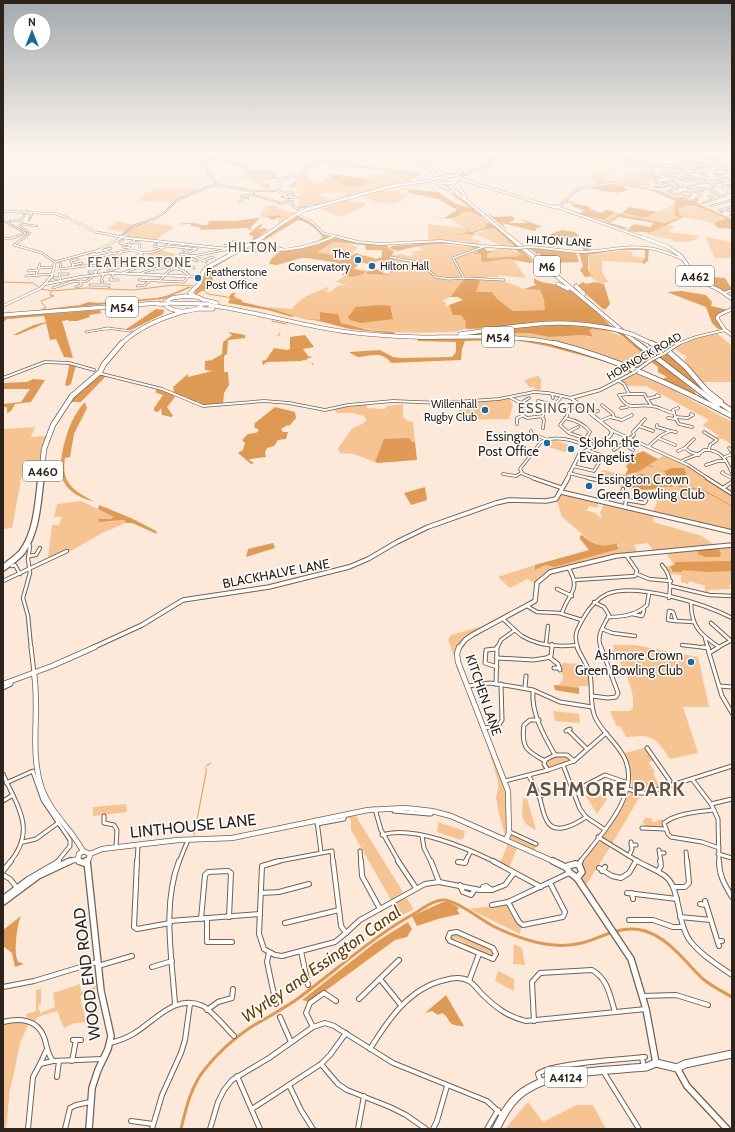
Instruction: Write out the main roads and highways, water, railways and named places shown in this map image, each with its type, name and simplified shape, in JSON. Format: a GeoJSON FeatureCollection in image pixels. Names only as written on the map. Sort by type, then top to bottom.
{"type":"FeatureCollection","features":[{"type":"Feature","properties":{"kind":"highway","name":"A460"},"geometry":{"type":"LineString","coordinates":[[3,568],[18,556],[28,544],[37,511],[44,454],[47,442],[57,419],[68,400],[96,372],[131,332],[167,314],[170,311],[168,303],[200,283],[206,268],[273,231],[300,212],[319,206]]}},
{"type":"Feature","properties":{"kind":"highway","name":"M6"},"geometry":{"type":"LineString","coordinates":[[473,206],[681,379],[732,412]]}},
{"type":"Feature","properties":{"kind":"highway","name":"M6"},"geometry":{"type":"LineString","coordinates":[[475,206],[518,243]]}},
{"type":"Feature","properties":{"kind":"highway"},"geometry":{"type":"LineString","coordinates":[[518,243],[535,262]]}},
{"type":"Feature","properties":{"kind":"highway"},"geometry":{"type":"LineString","coordinates":[[518,243],[551,264]]}},
{"type":"Feature","properties":{"kind":"highway"},"geometry":{"type":"LineString","coordinates":[[558,284],[572,291],[594,306]]}},
{"type":"Feature","properties":{"kind":"highway"},"geometry":{"type":"LineString","coordinates":[[576,286],[594,306]]}},
{"type":"Feature","properties":{"kind":"highway"},"geometry":{"type":"LineString","coordinates":[[195,287],[190,294],[202,303],[206,303],[196,309]]}},
{"type":"Feature","properties":{"kind":"highway"},"geometry":{"type":"LineString","coordinates":[[89,308],[168,303],[183,296],[196,297]]}},
{"type":"Feature","properties":{"kind":"highway","name":"M54"},"geometry":{"type":"LineString","coordinates":[[78,310],[159,303]]}},
{"type":"Feature","properties":{"kind":"highway","name":"M54"},"geometry":{"type":"LineString","coordinates":[[3,315],[159,303],[202,303],[243,306]]}},
{"type":"Feature","properties":{"kind":"highway"},"geometry":{"type":"LineString","coordinates":[[168,303],[189,310]]}},
{"type":"Feature","properties":{"kind":"highway","name":"M54"},"geometry":{"type":"LineString","coordinates":[[3,315],[139,307],[168,303]]}},
{"type":"Feature","properties":{"kind":"highway","name":"M54"},"geometry":{"type":"LineString","coordinates":[[202,303],[258,311],[328,328],[392,336],[500,337],[551,343],[615,362],[717,408],[732,412]]}},
{"type":"Feature","properties":{"kind":"highway"},"geometry":{"type":"LineString","coordinates":[[196,309],[208,308],[242,312],[328,328]]}},
{"type":"Feature","properties":{"kind":"highway","name":"A460"},"geometry":{"type":"LineString","coordinates":[[131,332],[166,316],[196,309]]}},
{"type":"Feature","properties":{"kind":"highway","name":"M54"},"geometry":{"type":"LineString","coordinates":[[272,312],[328,328],[379,334],[438,335],[561,323],[586,324],[618,330],[634,335],[669,352],[686,367],[697,381],[732,412]]}},
{"type":"Feature","properties":{"kind":"main road","name":"A462"},"geometry":{"type":"LineString","coordinates":[[553,206],[672,249],[683,259],[698,280],[724,293],[732,300]]}},
{"type":"Feature","properties":{"kind":"main road"},"geometry":{"type":"LineString","coordinates":[[732,309],[717,317],[718,321],[725,330],[732,335]]}},
{"type":"Feature","properties":{"kind":"main road","name":"A4124"},"geometry":{"type":"LineString","coordinates":[[496,1129],[501,1113],[522,1092],[541,1082],[551,1079],[603,1071],[648,1067],[656,1063],[677,1068],[685,1064],[732,1054]]}},
{"type":"Feature","properties":{"kind":"waterway"},"geometry":{"type":"LineString","coordinates":[[181,224],[194,223],[202,226],[240,222]]}},
{"type":"Feature","properties":{"kind":"waterway"},"geometry":{"type":"LineString","coordinates":[[726,223],[730,222]]}},
{"type":"Feature","properties":{"kind":"waterway"},"geometry":{"type":"LineString","coordinates":[[193,224],[191,225],[209,228],[243,227]]}},
{"type":"Feature","properties":{"kind":"waterway"},"geometry":{"type":"LineString","coordinates":[[725,227],[732,228]]}},
{"type":"Feature","properties":{"kind":"waterway"},"geometry":{"type":"LineString","coordinates":[[3,282],[33,283],[39,287]]}},
{"type":"Feature","properties":{"kind":"waterway"},"geometry":{"type":"LineString","coordinates":[[41,289],[52,291],[85,288],[133,290],[174,285]]}},
{"type":"Feature","properties":{"kind":"waterway"},"geometry":{"type":"LineString","coordinates":[[175,285],[193,286]]}},
{"type":"Feature","properties":{"kind":"waterway"},"geometry":{"type":"LineString","coordinates":[[199,287],[208,294],[227,297]]}},
{"type":"Feature","properties":{"kind":"waterway"},"geometry":{"type":"LineString","coordinates":[[41,301],[54,296],[50,295],[51,292]]}},
{"type":"Feature","properties":{"kind":"waterway"},"geometry":{"type":"LineString","coordinates":[[41,302],[46,307],[43,309]]}},
{"type":"Feature","properties":{"kind":"waterway"},"geometry":{"type":"LineString","coordinates":[[59,315],[61,321]]}},
{"type":"Feature","properties":{"kind":"waterway"},"geometry":{"type":"LineString","coordinates":[[272,321],[286,324]]}},
{"type":"Feature","properties":{"kind":"waterway"},"geometry":{"type":"LineString","coordinates":[[61,322],[65,333]]}},
{"type":"Feature","properties":{"kind":"waterway"},"geometry":{"type":"LineString","coordinates":[[278,350],[291,353],[307,360]]}},
{"type":"Feature","properties":{"kind":"waterway"},"geometry":{"type":"LineString","coordinates":[[626,476],[630,469],[640,462],[653,467]]}},
{"type":"Feature","properties":{"kind":"waterway"},"geometry":{"type":"LineString","coordinates":[[684,487],[703,490],[732,506]]}},
{"type":"Feature","properties":{"kind":"waterway"},"geometry":{"type":"LineString","coordinates":[[206,766],[211,763]]}},
{"type":"Feature","properties":{"kind":"waterway"},"geometry":{"type":"LineString","coordinates":[[194,835],[206,773]]}},
{"type":"Feature","properties":{"kind":"waterway","name":"Wyrley and Essington Canal"},"geometry":{"type":"LineString","coordinates":[[181,1129],[187,1105],[200,1076],[210,1063],[231,1043],[248,1029],[288,1006],[386,931],[429,904],[442,900],[454,903],[468,910],[499,929],[538,943],[573,945],[621,930],[637,929],[645,931],[662,939],[670,945],[703,979],[732,997]]}},
{"type":"Feature","properties":{"kind":"place","name":"The Conservatory"},"geometry":{"type":"Point","coordinates":[358,260]}},
{"type":"Feature","properties":{"kind":"place","name":"Hilton Hall"},"geometry":{"type":"Point","coordinates":[372,266]}},
{"type":"Feature","properties":{"kind":"place","name":"Featherstone Post Office"},"geometry":{"type":"Point","coordinates":[198,278]}},
{"type":"Feature","properties":{"kind":"place","name":"Willenhall Rugby Club"},"geometry":{"type":"Point","coordinates":[485,410]}},
{"type":"Feature","properties":{"kind":"place","name":"Essington Post Office"},"geometry":{"type":"Point","coordinates":[547,443]}},
{"type":"Feature","properties":{"kind":"place","name":"St John the Evangelist"},"geometry":{"type":"Point","coordinates":[571,449]}},
{"type":"Feature","properties":{"kind":"place","name":"Essington Crown Green Bowling Club"},"geometry":{"type":"Point","coordinates":[589,486]}},
{"type":"Feature","properties":{"kind":"place","name":"Ashmore Crown Green Bowling Club"},"geometry":{"type":"Point","coordinates":[691,662]}},
{"type":"Feature","properties":{"kind":"district","name":"HILTON"},"geometry":{"type":"Point","coordinates":[253,247]}},
{"type":"Feature","properties":{"kind":"district","name":"FEATHERSTONE"},"geometry":{"type":"Point","coordinates":[140,262]}},
{"type":"Feature","properties":{"kind":"district","name":"ESSINGTON"},"geometry":{"type":"Point","coordinates":[557,408]}},
{"type":"Feature","properties":{"kind":"district","name":"ASHMORE PARK"},"geometry":{"type":"Point","coordinates":[606,789]}}]}
